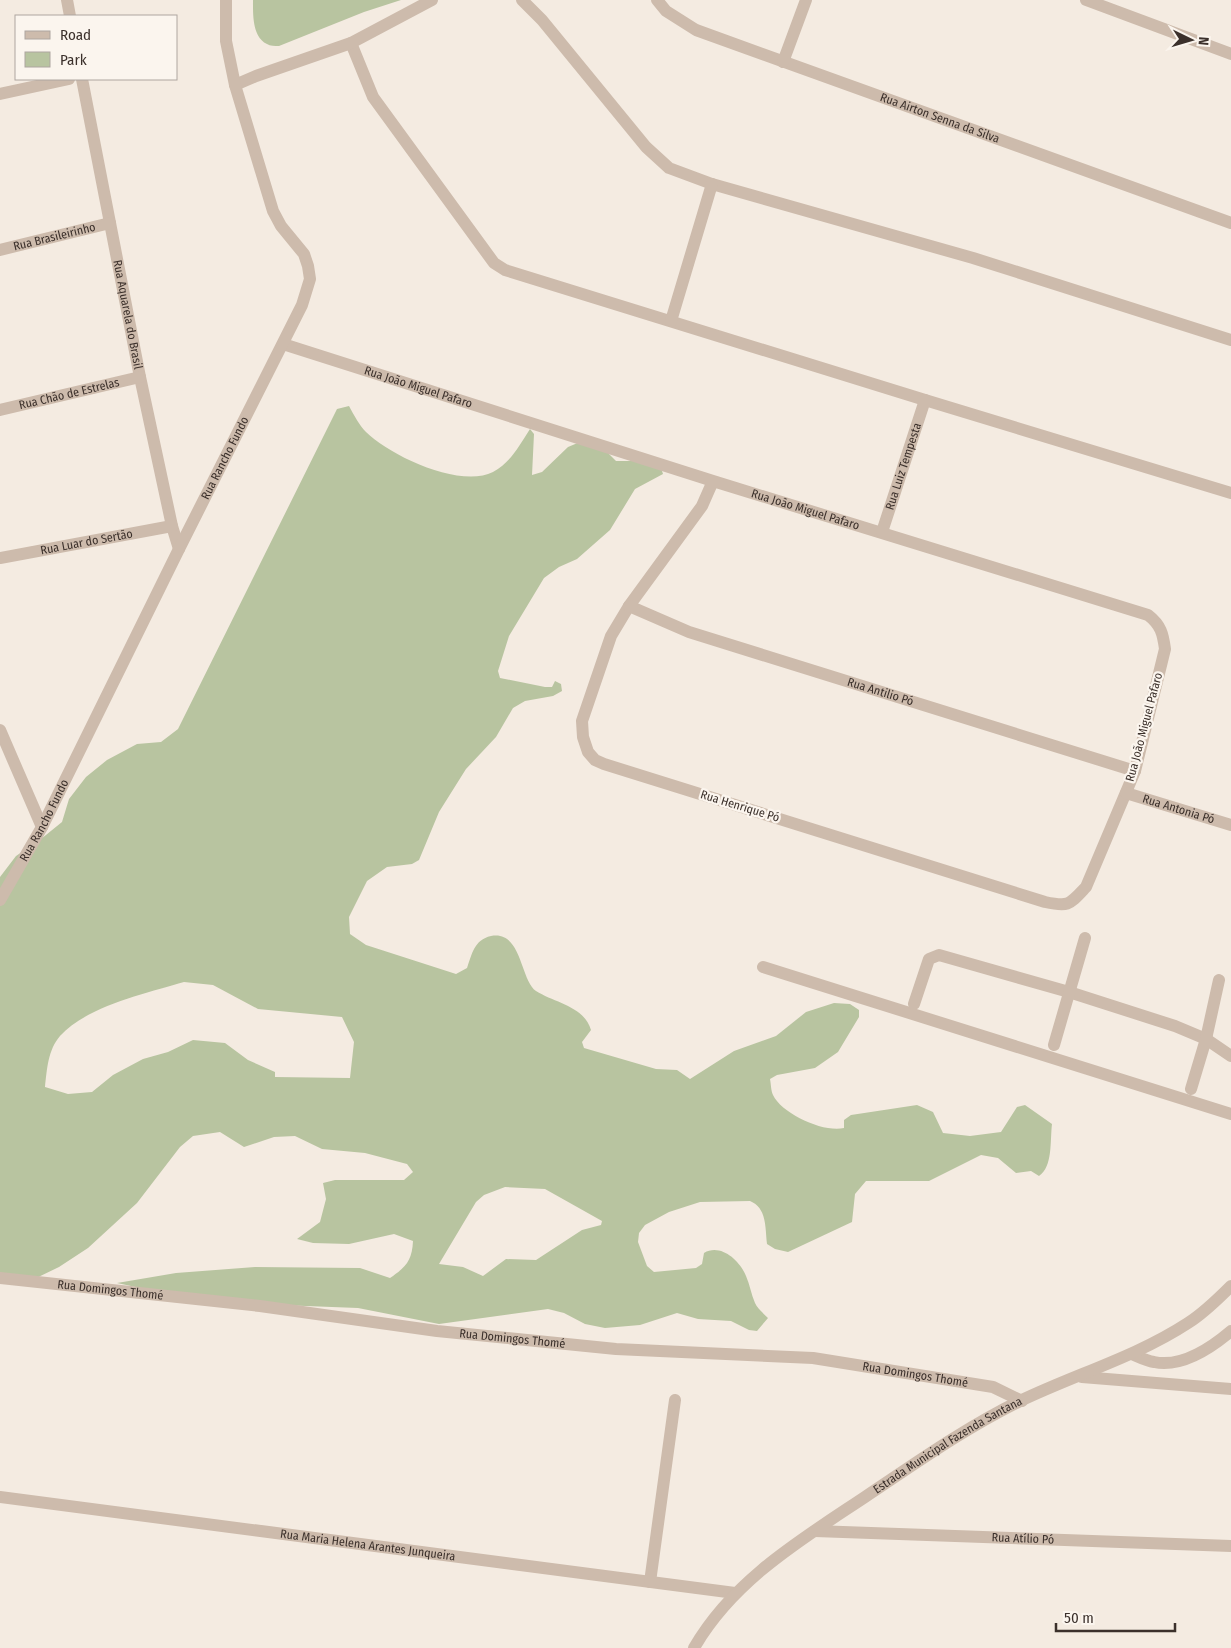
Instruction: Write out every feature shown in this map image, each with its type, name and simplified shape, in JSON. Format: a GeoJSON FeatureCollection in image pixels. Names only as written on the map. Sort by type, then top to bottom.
{"type":"FeatureCollection","features":[{"type":"Feature","properties":{"kind":"street"},"geometry":{"type":"LineString","coordinates":[[67,0],[70,15]]}},
{"type":"Feature","properties":{"kind":"street","name":"Rua Rancho Fundo"},"geometry":{"type":"LineString","coordinates":[[0,900],[3,885],[42,827],[179,549],[283,344],[302,305],[310,279],[304,254],[281,226],[273,211],[235,85],[226,41],[226,0]]}},
{"type":"Feature","properties":{"kind":"street"},"geometry":{"type":"LineString","coordinates":[[235,85],[351,43],[432,0]]}},
{"type":"Feature","properties":{"kind":"street"},"geometry":{"type":"LineString","coordinates":[[522,0],[542,20],[646,147],[669,168],[712,184],[973,258],[1231,340]]}},
{"type":"Feature","properties":{"kind":"street","name":"Rua Airton Senna da Silva"},"geometry":{"type":"LineString","coordinates":[[657,0],[666,11],[696,30],[1231,223]]}},
{"type":"Feature","properties":{"kind":"street"},"geometry":{"type":"LineString","coordinates":[[783,62],[806,0]]}},
{"type":"Feature","properties":{"kind":"street"},"geometry":{"type":"LineString","coordinates":[[1086,0],[1231,54]]}},
{"type":"Feature","properties":{"kind":"street"},"geometry":{"type":"LineString","coordinates":[[351,43],[374,97],[494,264],[518,275],[1231,493]]}},
{"type":"Feature","properties":{"kind":"street"},"geometry":{"type":"LineString","coordinates":[[0,94],[64,80]]}},
{"type":"Feature","properties":{"kind":"street","name":"Rua Aquarela do Brasil"},"geometry":{"type":"LineString","coordinates":[[82,80],[140,377],[172,526],[179,549]]}},
{"type":"Feature","properties":{"kind":"street"},"geometry":{"type":"LineString","coordinates":[[671,321],[712,184]]}},
{"type":"Feature","properties":{"kind":"street","name":"Rua Brasileirinho"},"geometry":{"type":"LineString","coordinates":[[0,250],[110,224]]}},
{"type":"Feature","properties":{"kind":"street","name":"Rua João Miguel Pafaro"},"geometry":{"type":"LineString","coordinates":[[283,344],[713,481],[1148,615],[1156,621],[1162,630],[1165,649],[1134,771],[1126,793]]}},
{"type":"Feature","properties":{"kind":"street","name":"Rua Chão de Estrelas"},"geometry":{"type":"LineString","coordinates":[[0,410],[140,377]]}},
{"type":"Feature","properties":{"kind":"street","name":"Rua Luiz Tempesta"},"geometry":{"type":"LineString","coordinates":[[882,532],[925,400]]}},
{"type":"Feature","properties":{"kind":"street","name":"Rua Henrique Pó"},"geometry":{"type":"LineString","coordinates":[[713,481],[702,506],[629,606],[611,636],[582,721],[583,737],[588,752],[595,760],[1026,896],[1062,905],[1072,902],[1086,887],[1126,793]]}},
{"type":"Feature","properties":{"kind":"street","name":"Rua Luar do Sertão"},"geometry":{"type":"LineString","coordinates":[[0,558],[172,526]]}},
{"type":"Feature","properties":{"kind":"street","name":"Rua Antilio Pó"},"geometry":{"type":"LineString","coordinates":[[629,606],[689,632],[1134,771]]}},
{"type":"Feature","properties":{"kind":"street"},"geometry":{"type":"LineString","coordinates":[[0,730],[42,827]]}},
{"type":"Feature","properties":{"kind":"street","name":"Rua Antonia Pó"},"geometry":{"type":"LineString","coordinates":[[1126,793],[1231,825]]}},
{"type":"Feature","properties":{"kind":"street"},"geometry":{"type":"LineString","coordinates":[[1054,1046],[1085,938]]}},
{"type":"Feature","properties":{"kind":"street"},"geometry":{"type":"LineString","coordinates":[[914,1004],[930,959],[939,955],[1069,992],[1175,1026],[1206,1039],[1231,1056]]}},
{"type":"Feature","properties":{"kind":"street"},"geometry":{"type":"LineString","coordinates":[[763,967],[1231,1114]]}},
{"type":"Feature","properties":{"kind":"street"},"geometry":{"type":"LineString","coordinates":[[1191,1089],[1206,1039],[1219,980]]}},
{"type":"Feature","properties":{"kind":"street","name":"Rua Domingos Thomé"},"geometry":{"type":"LineString","coordinates":[[0,1278],[260,1306],[437,1331],[616,1349],[813,1358],[993,1387],[1022,1401]]}},
{"type":"Feature","properties":{"kind":"street","name":"Estrada Municipal Fazenda Santana"},"geometry":{"type":"LineString","coordinates":[[694,1648],[705,1628],[735,1593],[789,1548],[961,1433],[1022,1401],[1132,1354],[1190,1322],[1231,1286]]}},
{"type":"Feature","properties":{"kind":"street"},"geometry":{"type":"LineString","coordinates":[[1132,1354],[1155,1362],[1167,1363],[1180,1360],[1199,1354],[1231,1331]]}},
{"type":"Feature","properties":{"kind":"street"},"geometry":{"type":"LineString","coordinates":[[1079,1377],[1231,1390]]}},
{"type":"Feature","properties":{"kind":"street"},"geometry":{"type":"LineString","coordinates":[[650,1582],[675,1400]]}},
{"type":"Feature","properties":{"kind":"street","name":"Rua Maria Helena Arantes Junqueira"},"geometry":{"type":"LineString","coordinates":[[0,1498],[735,1593]]}},
{"type":"Feature","properties":{"kind":"street","name":"Rua Atílio Pó"},"geometry":{"type":"LineString","coordinates":[[815,1531],[1231,1546]]}},
{"type":"Feature","properties":{"kind":"green space"},"geometry":{"type":"Polygon","coordinates":[[[253,0],[401,0],[364,12],[279,46],[273,46],[262,41],[258,36],[254,25],[253,0]]]}},
{"type":"Feature","properties":{"kind":"green space"},"geometry":{"type":"Polygon","coordinates":[[[349,406],[361,426],[377,441],[408,459],[444,473],[479,476],[493,472],[510,458],[530,429],[534,434],[532,475],[542,472],[568,447],[580,442],[600,445],[616,461],[643,461],[660,465],[663,474],[635,489],[610,530],[577,559],[559,567],[544,578],[509,636],[498,671],[500,678],[545,687],[552,687],[555,681],[561,684],[562,691],[553,696],[525,701],[513,708],[496,737],[466,769],[439,812],[419,860],[412,864],[387,867],[367,881],[349,917],[350,934],[366,945],[456,974],[467,968],[477,944],[491,936],[501,936],[515,948],[527,977],[536,991],[576,1010],[582,1015],[591,1030],[582,1042],[584,1048],[656,1069],[677,1070],[690,1079],[734,1051],[776,1036],[806,1012],[834,1003],[850,1004],[859,1010],[859,1017],[838,1052],[815,1068],[777,1075],[770,1079],[773,1095],[785,1109],[815,1125],[836,1129],[844,1128],[844,1120],[851,1115],[917,1105],[933,1112],[943,1133],[970,1136],[1001,1132],[1017,1107],[1025,1105],[1052,1124],[1049,1160],[1039,1176],[1031,1171],[1016,1173],[998,1158],[981,1155],[929,1181],[866,1181],[855,1194],[852,1222],[788,1252],[775,1249],[767,1244],[762,1213],[756,1204],[750,1201],[700,1202],[669,1212],[645,1225],[639,1233],[638,1242],[647,1266],[654,1272],[696,1268],[702,1264],[704,1253],[710,1251],[717,1250],[735,1259],[746,1276],[756,1305],[768,1318],[757,1331],[749,1330],[731,1321],[698,1319],[677,1313],[640,1325],[605,1328],[585,1324],[564,1313],[548,1309],[439,1324],[358,1308],[280,1305],[145,1289],[117,1283],[176,1273],[255,1267],[360,1268],[390,1278],[400,1270],[410,1259],[413,1241],[394,1234],[349,1244],[313,1243],[297,1239],[320,1222],[326,1199],[323,1183],[335,1180],[404,1180],[413,1172],[407,1164],[365,1153],[322,1149],[295,1136],[274,1137],[244,1147],[220,1132],[193,1136],[180,1147],[137,1203],[88,1248],[59,1267],[28,1282],[0,1279],[0,877],[16,856],[62,822],[69,799],[86,777],[107,760],[137,744],[161,742],[178,729],[337,409],[349,406]],[[184,982],[118,1002],[86,1016],[72,1026],[60,1036],[53,1047],[46,1073],[45,1087],[68,1094],[92,1092],[113,1075],[143,1059],[168,1052],[193,1040],[225,1043],[248,1060],[275,1072],[275,1077],[350,1078],[354,1042],[342,1017],[258,1009],[213,985],[184,982]],[[505,1187],[484,1195],[476,1202],[439,1264],[463,1267],[483,1276],[506,1259],[536,1260],[582,1230],[601,1225],[602,1221],[545,1189],[505,1187]]]}}]}
